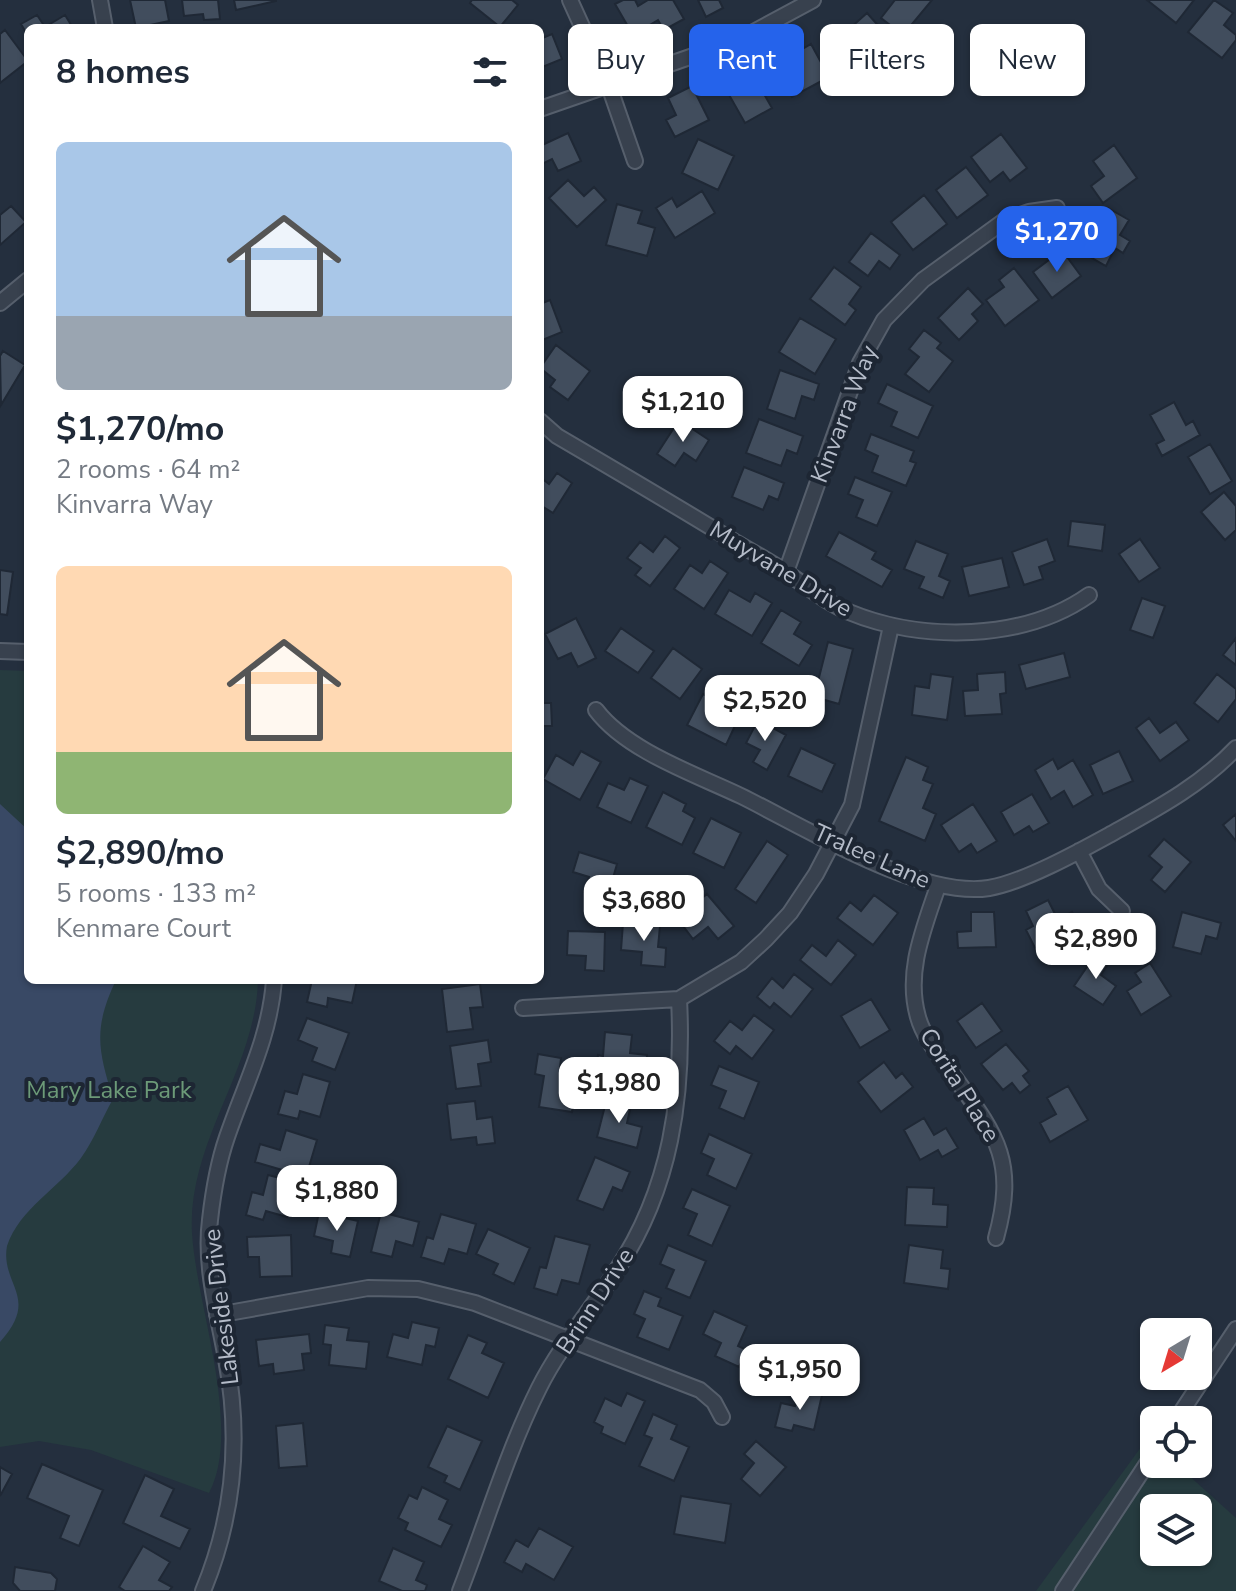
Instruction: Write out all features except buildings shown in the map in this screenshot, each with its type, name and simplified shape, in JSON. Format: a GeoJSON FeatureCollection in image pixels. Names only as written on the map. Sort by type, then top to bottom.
{"type":"FeatureCollection","features":[{"type":"Feature","properties":{"kind":"street"},"geometry":{"type":"LineString","coordinates":[[100,0],[104,24]]}},
{"type":"Feature","properties":{"kind":"street"},"geometry":{"type":"LineString","coordinates":[[570,0],[581,24]]}},
{"type":"Feature","properties":{"kind":"street"},"geometry":{"type":"LineString","coordinates":[[673,63],[739,40],[813,0]]}},
{"type":"Feature","properties":{"kind":"street"},"geometry":{"type":"LineString","coordinates":[[544,108],[579,96]]}},
{"type":"Feature","properties":{"kind":"street"},"geometry":{"type":"LineString","coordinates":[[612,96],[635,161]]}},
{"type":"Feature","properties":{"kind":"street","name":"Kinvarra Way"},"geometry":{"type":"LineString","coordinates":[[786,572],[860,363],[884,320],[923,280],[1004,221],[1029,212],[1057,208]]}},
{"type":"Feature","properties":{"kind":"street"},"geometry":{"type":"LineString","coordinates":[[0,303],[24,283]]}},
{"type":"Feature","properties":{"kind":"street","name":"Muyvane Drive"},"geometry":{"type":"LineString","coordinates":[[544,425],[557,436],[848,612],[891,626],[942,633],[978,632],[1060,613],[1089,595]]}},
{"type":"Feature","properties":{"kind":"street"},"geometry":{"type":"LineString","coordinates":[[523,1008],[679,999],[741,962],[766,939],[790,913],[852,805],[891,626]]}},
{"type":"Feature","properties":{"kind":"street"},"geometry":{"type":"LineString","coordinates":[[0,651],[24,652]]}},
{"type":"Feature","properties":{"kind":"street","name":"Tralee Lane"},"geometry":{"type":"LineString","coordinates":[[596,710],[629,741],[834,841],[938,886],[969,889],[993,888],[1079,851],[1178,796],[1214,772],[1236,748]]}},
{"type":"Feature","properties":{"kind":"street"},"geometry":{"type":"LineString","coordinates":[[1079,851],[1099,889],[1122,911]]}},
{"type":"Feature","properties":{"kind":"street","name":"Corita Place"},"geometry":{"type":"LineString","coordinates":[[938,886],[915,963],[918,1016],[929,1041],[996,1137],[1007,1186],[1006,1204],[996,1238]]}},
{"type":"Feature","properties":{"kind":"street","name":"Lakeside Drive"},"geometry":{"type":"LineString","coordinates":[[203,1591],[225,1525],[235,1460],[236,1428],[217,1315],[209,1221],[227,1136],[258,1061],[267,1028],[273,984]]}},
{"type":"Feature","properties":{"kind":"street","name":"Brinn Drive"},"geometry":{"type":"LineString","coordinates":[[460,1591],[539,1389],[631,1247],[667,1161],[680,1076],[679,999]]}},
{"type":"Feature","properties":{"kind":"street"},"geometry":{"type":"LineString","coordinates":[[217,1315],[368,1288],[394,1287],[447,1295],[570,1338],[700,1390],[714,1402],[722,1417]]}},
{"type":"Feature","properties":{"kind":"street"},"geometry":{"type":"LineString","coordinates":[[1185,1406],[1235,1333]]}},
{"type":"Feature","properties":{"kind":"street"},"geometry":{"type":"LineString","coordinates":[[1063,1591],[1140,1474]]}},
{"type":"Feature","properties":{"kind":"green space","name":"Mary Lake Park"},"geometry":{"type":"Polygon","coordinates":[[[0,670],[24,671],[24,984],[258,984],[246,1044],[210,1137],[193,1200],[195,1262],[220,1401],[218,1466],[209,1493],[91,1450],[39,1441],[0,1447],[0,670]]]}},
{"type":"Feature","properties":{"kind":"green space"},"geometry":{"type":"Polygon","coordinates":[[[1140,1449],[1140,1478],[1192,1478],[1209,1494],[1140,1494],[1140,1566],[1212,1566],[1212,1496],[1236,1518],[1236,1591],[1036,1591],[1140,1449]]]}},
{"type":"Feature","properties":{"kind":"water"},"geometry":{"type":"Polygon","coordinates":[[[0,804],[24,826],[24,984],[114,984],[104,1012],[100,1039],[113,1099],[81,1158],[30,1210],[13,1233],[7,1246],[6,1259],[18,1302],[17,1314],[12,1327],[0,1342],[0,804]]]}}]}
